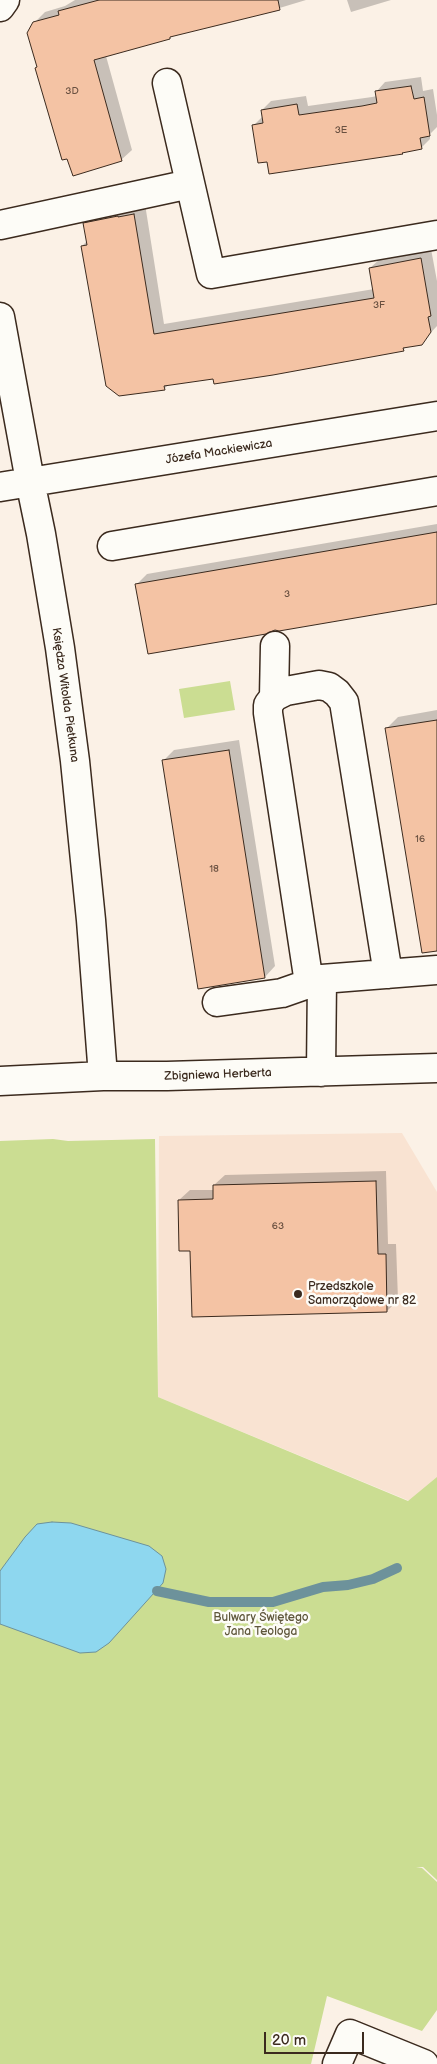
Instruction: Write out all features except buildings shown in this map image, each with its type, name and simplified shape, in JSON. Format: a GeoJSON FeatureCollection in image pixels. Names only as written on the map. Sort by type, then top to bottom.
{"type":"FeatureCollection","features":[{"type":"Feature","properties":{"kind":"street"},"geometry":{"type":"LineString","coordinates":[[0,6],[5,0]]}},
{"type":"Feature","properties":{"kind":"street"},"geometry":{"type":"LineString","coordinates":[[167,84],[211,274],[437,235]]}},
{"type":"Feature","properties":{"kind":"street"},"geometry":{"type":"LineString","coordinates":[[0,225],[190,184]]}},
{"type":"Feature","properties":{"kind":"street","name":"Księdza Witolda Pietkuna"},"geometry":{"type":"LineString","coordinates":[[0,318],[41,534],[60,648],[75,761],[91,920],[103,1076]]}},
{"type":"Feature","properties":{"kind":"street","name":"Józefa Mackiewicza"},"geometry":{"type":"LineString","coordinates":[[0,487],[437,416]]}},
{"type":"Feature","properties":{"kind":"street"},"geometry":{"type":"LineString","coordinates":[[112,546],[437,491]]}},
{"type":"Feature","properties":{"kind":"street"},"geometry":{"type":"LineString","coordinates":[[274,697],[275,646]]}},
{"type":"Feature","properties":{"kind":"street"},"geometry":{"type":"LineString","coordinates":[[321,1072],[316,981],[268,713],[268,705],[274,697],[286,691],[319,685],[329,687],[344,702],[388,974]]}},
{"type":"Feature","properties":{"kind":"street"},"geometry":{"type":"LineString","coordinates":[[218,1002],[282,993],[316,981],[437,970]]}},
{"type":"Feature","properties":{"kind":"street","name":"Zbigniewa Herberta"},"geometry":{"type":"LineString","coordinates":[[0,1081],[103,1076],[167,1076],[437,1068]]}},
{"type":"Feature","properties":{"kind":"street"},"geometry":{"type":"LineString","coordinates":[[337,2064],[350,2034],[424,2064]]}},
{"type":"Feature","properties":{"kind":"shaded area","name":"Przedszkole Samorządowe nr 82"},"geometry":{"type":"Polygon","coordinates":[[[402,1133],[437,1192],[437,1480],[412,1502],[158,1397],[159,1136],[402,1133]]]}},
{"type":"Feature","properties":{"kind":"green space"},"geometry":{"type":"Polygon","coordinates":[[[230,681],[235,710],[184,718],[179,689],[230,681]]]}},
{"type":"Feature","properties":{"kind":"green space","name":"Bulwary Świętego Jana Teologa"},"geometry":{"type":"Polygon","coordinates":[[[53,1139],[68,1141],[155,1139],[158,1397],[408,1501],[437,1477],[437,1880],[423,1867],[416,1867],[422,1868],[437,1882],[437,2010],[422,2031],[327,1996],[311,2064],[0,2064],[0,1141],[53,1139]]]}},
{"type":"Feature","properties":{"kind":"water"},"geometry":{"type":"Polygon","coordinates":[[[52,1522],[71,1523],[149,1546],[162,1556],[166,1569],[163,1583],[109,1643],[96,1652],[80,1653],[0,1624],[0,1571],[37,1524],[52,1522]]]}},
{"type":"Feature","properties":{"kind":"waterway"},"geometry":{"type":"LineString","coordinates":[[157,1591],[209,1602],[273,1602],[323,1587],[348,1585],[373,1579],[397,1568]]}},
{"type":"Feature","properties":{"kind":"place","name":"Przedszkole Samorządowe nr 82"},"geometry":{"type":"Point","coordinates":[298,1294]}}]}
